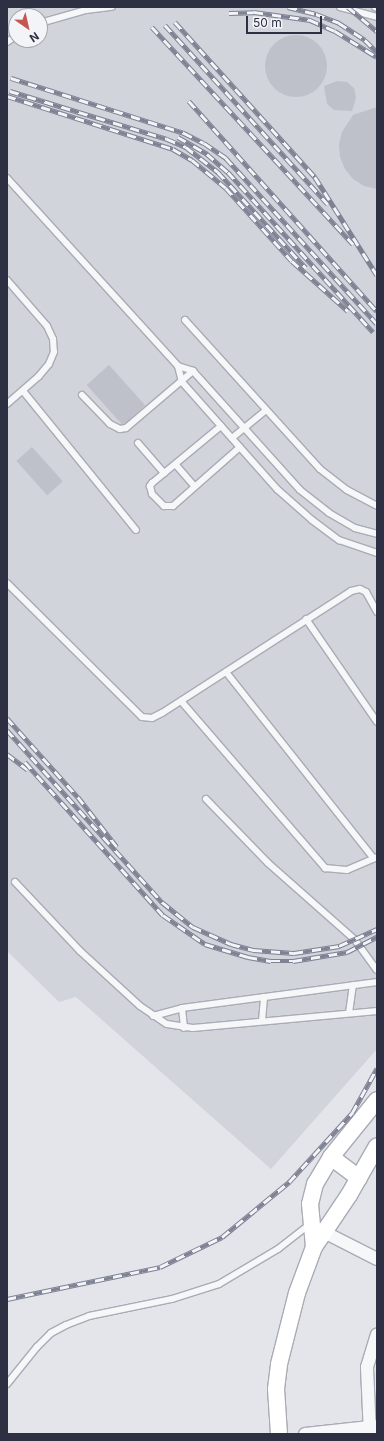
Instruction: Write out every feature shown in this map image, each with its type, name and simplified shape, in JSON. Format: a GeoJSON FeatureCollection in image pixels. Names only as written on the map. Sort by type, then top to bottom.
{"type":"FeatureCollection","features":[{"type":"Feature","properties":{"kind":"main road"},"geometry":{"type":"LineString","coordinates":[[279,1434],[276,1389],[279,1364],[297,1293],[314,1247],[317,1228],[314,1189],[331,1157],[377,1100]]}},
{"type":"Feature","properties":{"kind":"main road"},"geometry":{"type":"LineString","coordinates":[[317,1228],[359,1178],[377,1146]]}},
{"type":"Feature","properties":{"kind":"main road"},"geometry":{"type":"LineString","coordinates":[[331,1157],[359,1178]]}},
{"type":"Feature","properties":{"kind":"street"},"geometry":{"type":"LineString","coordinates":[[317,1228],[376,1257]]}},
{"type":"Feature","properties":{"kind":"street"},"geometry":{"type":"LineString","coordinates":[[305,1434],[372,1429],[367,1372],[377,1336]]}},
{"type":"Feature","properties":{"kind":"lane"},"geometry":{"type":"LineString","coordinates":[[48,21],[80,11],[112,7]]}},
{"type":"Feature","properties":{"kind":"lane"},"geometry":{"type":"LineString","coordinates":[[340,7],[377,17]]}},
{"type":"Feature","properties":{"kind":"lane"},"geometry":{"type":"LineString","coordinates":[[7,178],[178,366],[182,382],[278,490],[312,520],[340,540],[377,553]]}},
{"type":"Feature","properties":{"kind":"lane"},"geometry":{"type":"LineString","coordinates":[[7,280],[37,314],[53,339],[54,352],[49,364],[23,391],[7,404]]}},
{"type":"Feature","properties":{"kind":"lane"},"geometry":{"type":"LineString","coordinates":[[185,320],[265,411],[320,469],[347,490],[377,506]]}},
{"type":"Feature","properties":{"kind":"lane"},"geometry":{"type":"LineString","coordinates":[[178,366],[194,371],[300,490],[329,513],[355,528],[377,534]]}},
{"type":"Feature","properties":{"kind":"lane"},"geometry":{"type":"LineString","coordinates":[[82,395],[110,424],[120,429],[132,425],[194,371]]}},
{"type":"Feature","properties":{"kind":"lane"},"geometry":{"type":"LineString","coordinates":[[23,391],[136,530]]}},
{"type":"Feature","properties":{"kind":"lane"},"geometry":{"type":"LineString","coordinates":[[232,438],[265,411]]}},
{"type":"Feature","properties":{"kind":"lane"},"geometry":{"type":"LineString","coordinates":[[221,426],[150,486],[152,494],[164,506],[173,506],[240,447]]}},
{"type":"Feature","properties":{"kind":"lane"},"geometry":{"type":"LineString","coordinates":[[138,443],[164,473]]}},
{"type":"Feature","properties":{"kind":"lane"},"geometry":{"type":"LineString","coordinates":[[176,464],[194,486]]}},
{"type":"Feature","properties":{"kind":"lane"},"geometry":{"type":"LineString","coordinates":[[7,582],[142,717],[152,718],[226,672],[306,619],[360,589],[366,592],[377,612]]}},
{"type":"Feature","properties":{"kind":"lane"},"geometry":{"type":"LineString","coordinates":[[306,619],[377,722]]}},
{"type":"Feature","properties":{"kind":"lane"},"geometry":{"type":"LineString","coordinates":[[180,701],[325,868],[347,870],[376,858],[226,672]]}},
{"type":"Feature","properties":{"kind":"lane"},"geometry":{"type":"LineString","coordinates":[[206,799],[268,863],[355,940],[377,970]]}},
{"type":"Feature","properties":{"kind":"lane"},"geometry":{"type":"LineString","coordinates":[[15,882],[80,951],[126,995],[153,1016],[167,1024],[184,1028],[377,1011]]}},
{"type":"Feature","properties":{"kind":"lane"},"geometry":{"type":"LineString","coordinates":[[153,1016],[182,1008],[377,982]]}},
{"type":"Feature","properties":{"kind":"lane"},"geometry":{"type":"LineString","coordinates":[[349,1013],[353,985]]}},
{"type":"Feature","properties":{"kind":"lane"},"geometry":{"type":"LineString","coordinates":[[262,1021],[264,997]]}},
{"type":"Feature","properties":{"kind":"lane"},"geometry":{"type":"LineString","coordinates":[[182,1008],[184,1028]]}},
{"type":"Feature","properties":{"kind":"lane"},"geometry":{"type":"LineString","coordinates":[[7,1384],[37,1346],[51,1333],[66,1325],[89,1316],[172,1299],[219,1284],[317,1228]]}},
{"type":"Feature","properties":{"kind":"shaded area"},"geometry":{"type":"Polygon","coordinates":[[[7,7],[377,7],[377,1049],[271,1169],[76,997],[59,1002],[7,951],[7,7]]]}},
{"type":"Feature","properties":{"kind":"building"},"geometry":{"type":"Polygon","coordinates":[[[296,35],[313,40],[318,44],[322,49],[327,66],[322,83],[318,88],[313,92],[296,97],[279,92],[274,88],[270,83],[265,66],[270,49],[274,44],[279,40],[296,35]]]}},
{"type":"Feature","properties":{"kind":"building"},"geometry":{"type":"Polygon","coordinates":[[[337,81],[347,82],[354,88],[356,98],[352,111],[334,110],[327,104],[324,86],[337,81]]]}},
{"type":"Feature","properties":{"kind":"building"},"geometry":{"type":"Polygon","coordinates":[[[377,107],[377,189],[364,186],[353,179],[345,169],[340,157],[339,144],[342,132],[353,115],[377,107]]]}},
{"type":"Feature","properties":{"kind":"building"},"geometry":{"type":"Polygon","coordinates":[[[109,365],[145,405],[123,425],[87,385],[109,365]]]}},
{"type":"Feature","properties":{"kind":"building"},"geometry":{"type":"Polygon","coordinates":[[[32,447],[63,481],[47,495],[16,461],[32,447]]]}},
{"type":"Feature","properties":{"kind":"railway"},"geometry":{"type":"LineString","coordinates":[[288,7],[316,14],[339,23],[365,40],[377,52]]}},
{"type":"Feature","properties":{"kind":"railway"},"geometry":{"type":"LineString","coordinates":[[348,7],[377,31]]}},
{"type":"Feature","properties":{"kind":"railway"},"geometry":{"type":"LineString","coordinates":[[229,13],[254,12],[310,20],[335,31],[377,57]]}},
{"type":"Feature","properties":{"kind":"railway"},"geometry":{"type":"LineString","coordinates":[[175,22],[315,177],[377,275]]}},
{"type":"Feature","properties":{"kind":"railway"},"geometry":{"type":"LineString","coordinates":[[165,25],[328,204]]}},
{"type":"Feature","properties":{"kind":"railway"},"geometry":{"type":"LineString","coordinates":[[152,27],[353,244]]}},
{"type":"Feature","properties":{"kind":"railway"},"geometry":{"type":"LineString","coordinates":[[11,78],[184,133],[204,143],[226,158],[377,324]]}},
{"type":"Feature","properties":{"kind":"railway"},"geometry":{"type":"LineString","coordinates":[[10,91],[167,139],[186,147],[218,172],[306,268]]}},
{"type":"Feature","properties":{"kind":"railway"},"geometry":{"type":"LineString","coordinates":[[7,96],[173,149],[192,160],[226,188],[292,261],[348,311]]}},
{"type":"Feature","properties":{"kind":"railway"},"geometry":{"type":"LineString","coordinates":[[189,101],[377,311]]}},
{"type":"Feature","properties":{"kind":"railway"},"geometry":{"type":"LineString","coordinates":[[178,137],[207,154],[228,172],[373,332]]}},
{"type":"Feature","properties":{"kind":"railway"},"geometry":{"type":"LineString","coordinates":[[7,718],[78,797],[117,847]]}},
{"type":"Feature","properties":{"kind":"railway"},"geometry":{"type":"LineString","coordinates":[[7,730],[162,902],[193,927],[231,944],[253,950],[294,953],[339,946],[377,929]]}},
{"type":"Feature","properties":{"kind":"railway"},"geometry":{"type":"LineString","coordinates":[[7,754],[28,770]]}},
{"type":"Feature","properties":{"kind":"railway"},"geometry":{"type":"LineString","coordinates":[[25,762],[163,915],[205,944],[248,957],[271,961],[293,961],[347,952],[377,937]]}},
{"type":"Feature","properties":{"kind":"railway"},"geometry":{"type":"LineString","coordinates":[[7,1299],[160,1267],[222,1237],[289,1182],[352,1113],[377,1068]]}}]}
